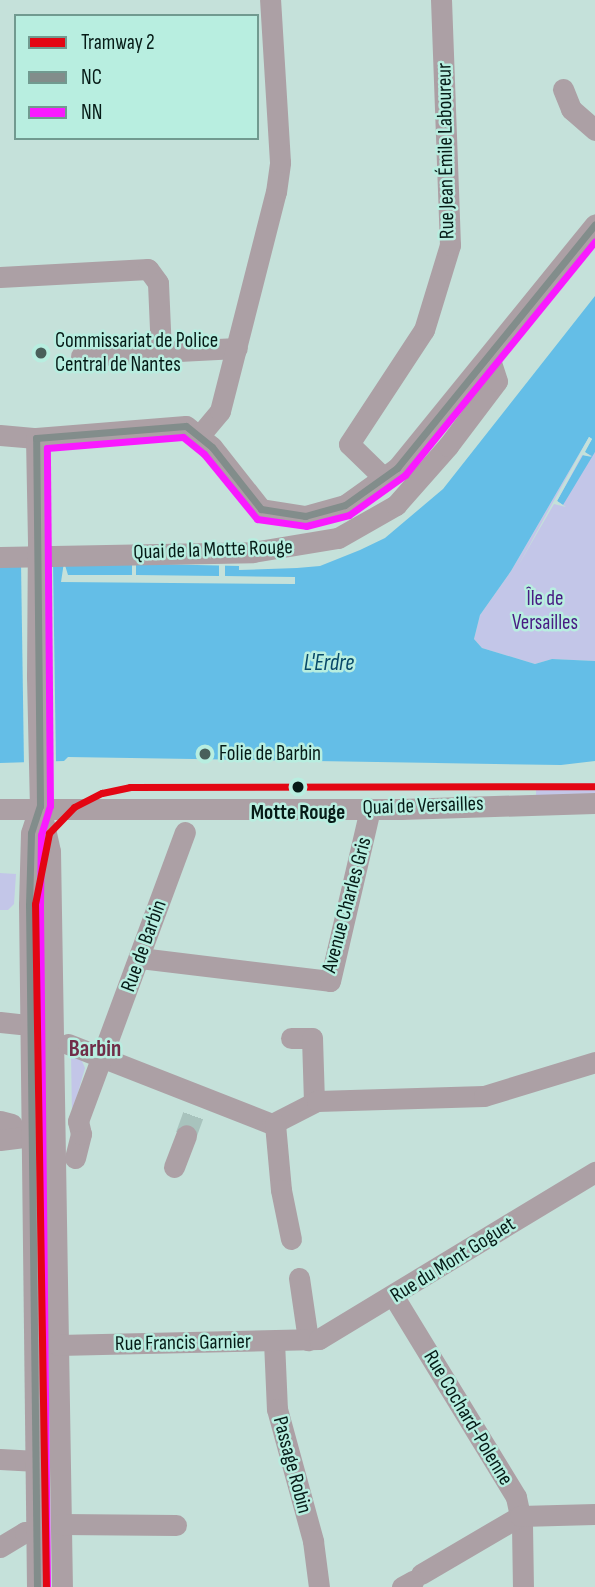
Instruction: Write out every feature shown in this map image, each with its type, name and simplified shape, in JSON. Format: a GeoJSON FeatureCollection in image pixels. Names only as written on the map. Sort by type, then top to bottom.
{"type":"FeatureCollection","features":[{"type":"Feature","properties":{"kind":"street"},"geometry":{"type":"LineString","coordinates":[[200,435],[220,411],[280,162],[270,0]]}},
{"type":"Feature","properties":{"kind":"street","name":"Rue Jean Émile Laboureur"},"geometry":{"type":"LineString","coordinates":[[385,480],[349,444],[424,330],[450,245],[442,0]]}},
{"type":"Feature","properties":{"kind":"street"},"geometry":{"type":"LineString","coordinates":[[563,89],[571,109],[595,130]]}},
{"type":"Feature","properties":{"kind":"street"},"geometry":{"type":"LineString","coordinates":[[0,436],[36,438],[178,426],[200,435],[250,500],[273,514],[305,516],[345,505],[385,480],[595,224]]}},
{"type":"Feature","properties":{"kind":"street"},"geometry":{"type":"LineString","coordinates":[[0,276],[148,269],[158,283],[161,352]]}},
{"type":"Feature","properties":{"kind":"street"},"geometry":{"type":"LineString","coordinates":[[81,356],[237,348]]}},
{"type":"Feature","properties":{"kind":"street","name":"Quai de la Motte Rouge"},"geometry":{"type":"LineString","coordinates":[[0,556],[253,552],[325,543],[349,534],[396,505],[448,446],[497,381],[489,356]]}},
{"type":"Feature","properties":{"kind":"street"},"geometry":{"type":"LineString","coordinates":[[36,438],[40,806],[50,842],[65,1204],[58,1345],[62,1587]]}},
{"type":"Feature","properties":{"kind":"street","name":"Quai de Versailles"},"geometry":{"type":"LineString","coordinates":[[0,809],[40,806],[370,809],[595,803]]}},
{"type":"Feature","properties":{"kind":"street"},"geometry":{"type":"LineString","coordinates":[[37,1587],[29,905],[31,833],[40,806]]}},
{"type":"Feature","properties":{"kind":"street"},"geometry":{"type":"LineString","coordinates":[[50,842],[81,806]]}},
{"type":"Feature","properties":{"kind":"street","name":"Avenue Charles Gris"},"geometry":{"type":"LineString","coordinates":[[140,958],[330,981],[370,809]]}},
{"type":"Feature","properties":{"kind":"street","name":"Rue de Barbin"},"geometry":{"type":"LineString","coordinates":[[75,1158],[81,1134],[74,1122],[102,1059],[185,832]]}},
{"type":"Feature","properties":{"kind":"street"},"geometry":{"type":"LineString","coordinates":[[291,1038],[312,1038],[314,1102]]}},
{"type":"Feature","properties":{"kind":"street"},"geometry":{"type":"LineString","coordinates":[[68,1044],[198,1105],[275,1124],[314,1102],[484,1096],[595,1062]]}},
{"type":"Feature","properties":{"kind":"street"},"geometry":{"type":"LineString","coordinates":[[275,1124],[281,1191],[292,1239]]}},
{"type":"Feature","properties":{"kind":"street"},"geometry":{"type":"LineString","coordinates":[[4,1128],[32,1136]]}},
{"type":"Feature","properties":{"kind":"street"},"geometry":{"type":"LineString","coordinates":[[174,1167],[186,1135]]}},
{"type":"Feature","properties":{"kind":"street","name":"Rue du Mont Goguet"},"geometry":{"type":"LineString","coordinates":[[308,1340],[328,1336],[595,1172]]}},
{"type":"Feature","properties":{"kind":"street"},"geometry":{"type":"LineString","coordinates":[[299,1278],[308,1340]]}},
{"type":"Feature","properties":{"kind":"street","name":"Rue Cochard-Polenne"},"geometry":{"type":"LineString","coordinates":[[394,1297],[516,1497],[520,1516],[523,1587]]}},
{"type":"Feature","properties":{"kind":"street","name":"Rue Francis Garnier"},"geometry":{"type":"LineString","coordinates":[[58,1345],[308,1340]]}},
{"type":"Feature","properties":{"kind":"street","name":"Passage Robin"},"geometry":{"type":"LineString","coordinates":[[274,1341],[277,1409],[313,1541],[319,1587]]}},
{"type":"Feature","properties":{"kind":"street"},"geometry":{"type":"LineString","coordinates":[[0,1459],[37,1461]]}},
{"type":"Feature","properties":{"kind":"street"},"geometry":{"type":"LineString","coordinates":[[412,1580],[520,1516],[595,1514]]}},
{"type":"Feature","properties":{"kind":"street"},"geometry":{"type":"LineString","coordinates":[[61,1524],[176,1525]]}},
{"type":"Feature","properties":{"kind":"street"},"geometry":{"type":"LineString","coordinates":[[0,1547],[25,1532],[36,1532]]}},
{"type":"Feature","properties":{"kind":"green space","name":"Île de Versailles"},"geometry":{"type":"Polygon","coordinates":[[[589,437],[592,456],[595,452],[595,661],[552,659],[535,664],[482,648],[474,639],[480,615],[511,571],[589,437]]]}},
{"type":"Feature","properties":{"kind":"green space"},"geometry":{"type":"Polygon","coordinates":[[[595,783],[595,800],[536,800],[536,785],[595,783]]]}},
{"type":"Feature","properties":{"kind":"green space"},"geometry":{"type":"Polygon","coordinates":[[[0,873],[16,874],[14,904],[8,910],[0,910],[0,873]]]}},
{"type":"Feature","properties":{"kind":"green space"},"geometry":{"type":"Polygon","coordinates":[[[71,1055],[81,1059],[85,1068],[72,1113],[71,1055]]]}},
{"type":"Feature","properties":{"kind":"water","name":"L'Erdre"},"geometry":{"type":"Polygon","coordinates":[[[595,296],[595,452],[563,505],[557,501],[583,455],[592,456],[584,452],[592,439],[589,437],[511,571],[480,615],[474,639],[482,648],[535,664],[552,659],[595,661],[595,761],[561,765],[68,757],[64,761],[0,763],[0,566],[68,562],[239,566],[239,570],[297,568],[320,566],[360,550],[385,538],[443,489],[595,296]]]}},
{"type":"Feature","properties":{"kind":"pier"},"geometry":{"type":"Polygon","coordinates":[[[589,437],[592,439],[585,452],[592,457],[582,455],[557,501],[566,507],[554,504],[518,566],[589,437]]]}},
{"type":"Feature","properties":{"kind":"pier"},"geometry":{"type":"Polygon","coordinates":[[[132,561],[136,561],[136,575],[219,576],[219,562],[225,562],[225,576],[295,577],[295,584],[61,582],[64,562],[68,575],[132,575],[132,561]]]}},
{"type":"Feature","properties":{"kind":"pier"},"geometry":{"type":"Polygon","coordinates":[[[21,562],[53,562],[56,765],[24,766],[21,562]]]}},
{"type":"Feature","properties":{"kind":"tunnel"},"geometry":{"type":"LineString","coordinates":[[186,1135],[194,1113]]}},
{"type":"Feature","properties":{"kind":"tram line","name":"2"},"geometry":{"type":"LineString","coordinates":[[46,1587],[35,904],[49,833],[74,807],[102,793],[130,787],[595,786]]}},
{"type":"Feature","properties":{"kind":"transit line","name":"NC"},"geometry":{"type":"LineString","coordinates":[[37,1587],[29,905],[31,833],[40,806],[36,438],[186,426],[212,447],[261,509],[305,516],[345,505],[397,468],[595,224]]}},
{"type":"Feature","properties":{"kind":"transit line","name":"NN"},"geometry":{"type":"LineString","coordinates":[[47,1587],[40,905],[41,835],[50,806],[47,448],[183,437],[204,454],[257,519],[306,526],[349,515],[405,475],[595,241]]}},
{"type":"Feature","properties":{"kind":"place","name":"Commissariat de Police Central de Nantes"},"geometry":{"type":"Point","coordinates":[41,353]}},
{"type":"Feature","properties":{"kind":"place","name":"Folie de Barbin"},"geometry":{"type":"Point","coordinates":[205,754]}},
{"type":"Feature","properties":{"kind":"place","name":"Motte Rouge"},"geometry":{"type":"Point","coordinates":[298,787]}},
{"type":"Feature","properties":{"kind":"district","name":"Barbin"},"geometry":{"type":"Point","coordinates":[95,1049]}}]}
